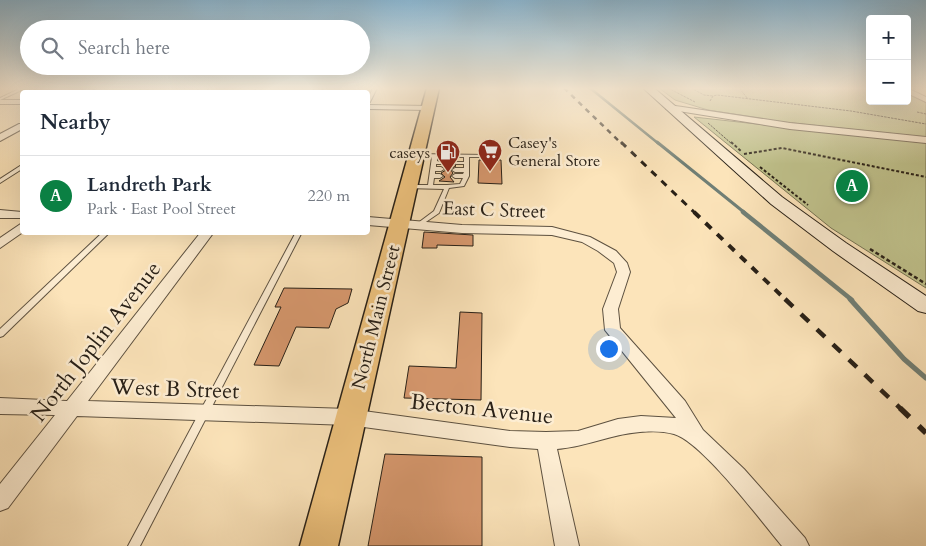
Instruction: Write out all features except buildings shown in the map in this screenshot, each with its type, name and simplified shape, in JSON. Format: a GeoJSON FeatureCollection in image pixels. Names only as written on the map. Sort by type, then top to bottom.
{"type":"FeatureCollection","features":[{"type":"Feature","properties":{"kind":"main road","name":"North Main Street"},"geometry":{"type":"LineString","coordinates":[[319,546],[349,417],[419,187],[430,164],[430,113]]}},
{"type":"Feature","properties":{"kind":"street"},"geometry":{"type":"LineString","coordinates":[[676,113],[755,183],[810,227],[926,306]]}},
{"type":"Feature","properties":{"kind":"street"},"geometry":{"type":"LineString","coordinates":[[712,113],[790,126],[926,140]]}},
{"type":"Feature","properties":{"kind":"street"},"geometry":{"type":"LineString","coordinates":[[0,138],[20,127]]}},
{"type":"Feature","properties":{"kind":"street"},"geometry":{"type":"LineString","coordinates":[[0,214],[20,215]]}},
{"type":"Feature","properties":{"kind":"street","name":"East C Street"},"geometry":{"type":"LineString","coordinates":[[370,222],[409,223],[460,229],[534,228],[558,231],[586,240],[613,254],[623,267],[623,280],[611,299],[609,315],[613,330],[679,406],[696,436]]}},
{"type":"Feature","properties":{"kind":"street"},"geometry":{"type":"LineString","coordinates":[[0,244],[20,229]]}},
{"type":"Feature","properties":{"kind":"street","name":"North Joplin Avenue"},"geometry":{"type":"LineString","coordinates":[[0,501],[206,235]]}},
{"type":"Feature","properties":{"kind":"street","name":"West B Street"},"geometry":{"type":"LineString","coordinates":[[0,406],[349,417]]}},
{"type":"Feature","properties":{"kind":"street","name":"Becton Avenue"},"geometry":{"type":"LineString","coordinates":[[349,417],[510,439],[546,441],[578,439],[618,427],[651,424],[676,426],[696,436],[737,476],[797,546]]}},
{"type":"Feature","properties":{"kind":"street"},"geometry":{"type":"LineString","coordinates":[[546,441],[567,546]]}},
{"type":"Feature","properties":{"kind":"lane"},"geometry":{"type":"LineString","coordinates":[[419,187],[462,185],[466,173],[467,156]]}},
{"type":"Feature","properties":{"kind":"lane"},"geometry":{"type":"LineString","coordinates":[[430,164],[467,156],[487,156]]}},
{"type":"Feature","properties":{"kind":"lane"},"geometry":{"type":"LineString","coordinates":[[430,164],[442,163]]}},
{"type":"Feature","properties":{"kind":"lane"},"geometry":{"type":"LineString","coordinates":[[456,163],[467,163]]}},
{"type":"Feature","properties":{"kind":"lane"},"geometry":{"type":"LineString","coordinates":[[430,164],[441,173]]}},
{"type":"Feature","properties":{"kind":"lane"},"geometry":{"type":"LineString","coordinates":[[0,181],[20,168]]}},
{"type":"Feature","properties":{"kind":"lane"},"geometry":{"type":"LineString","coordinates":[[455,173],[466,173]]}},
{"type":"Feature","properties":{"kind":"lane"},"geometry":{"type":"LineString","coordinates":[[409,223],[437,212],[447,187]]}},
{"type":"Feature","properties":{"kind":"lane"},"geometry":{"type":"LineString","coordinates":[[0,334],[104,235]]}},
{"type":"Feature","properties":{"kind":"lane"},"geometry":{"type":"LineString","coordinates":[[134,546],[297,235]]}},
{"type":"Feature","properties":{"kind":"path"},"geometry":{"type":"LineString","coordinates":[[687,113],[718,130],[751,159]]}},
{"type":"Feature","properties":{"kind":"path"},"geometry":{"type":"LineString","coordinates":[[870,113],[926,124]]}},
{"type":"Feature","properties":{"kind":"path"},"geometry":{"type":"LineString","coordinates":[[744,154],[782,148],[926,177]]}},
{"type":"Feature","properties":{"kind":"path"},"geometry":{"type":"LineString","coordinates":[[758,165],[815,210]]}},
{"type":"Feature","properties":{"kind":"path"},"geometry":{"type":"LineString","coordinates":[[869,248],[926,284]]}},
{"type":"Feature","properties":{"kind":"green space"},"geometry":{"type":"Polygon","coordinates":[[[730,113],[926,113],[926,137],[783,122],[730,113]]]}},
{"type":"Feature","properties":{"kind":"green space"},"geometry":{"type":"Polygon","coordinates":[[[694,117],[926,143],[926,288],[831,228],[694,117]]]}},
{"type":"Feature","properties":{"kind":"waterway"},"geometry":{"type":"LineString","coordinates":[[621,113],[659,144]]}},
{"type":"Feature","properties":{"kind":"waterway"},"geometry":{"type":"LineString","coordinates":[[657,142],[745,213]]}},
{"type":"Feature","properties":{"kind":"waterway"},"geometry":{"type":"LineString","coordinates":[[743,212],[852,300]]}},
{"type":"Feature","properties":{"kind":"waterway"},"geometry":{"type":"LineString","coordinates":[[850,299],[904,359],[926,378]]}},
{"type":"Feature","properties":{"kind":"railway"},"geometry":{"type":"LineString","coordinates":[[590,113],[622,144]]}},
{"type":"Feature","properties":{"kind":"railway"},"geometry":{"type":"LineString","coordinates":[[621,142],[695,213]]}},
{"type":"Feature","properties":{"kind":"railway"},"geometry":{"type":"LineString","coordinates":[[694,212],[786,300]]}},
{"type":"Feature","properties":{"kind":"railway"},"geometry":{"type":"LineString","coordinates":[[785,299],[901,409]]}},
{"type":"Feature","properties":{"kind":"railway"},"geometry":{"type":"LineString","coordinates":[[900,408],[926,433]]}},
{"type":"Feature","properties":{"kind":"place","name":"Casey's General Store"},"geometry":{"type":"Point","coordinates":[490,172]}},
{"type":"Feature","properties":{"kind":"place","name":"caseys"},"geometry":{"type":"Point","coordinates":[448,173]}},
{"type":"Feature","properties":{"kind":"place","name":"Landreth Park"},"geometry":{"type":"Point","coordinates":[852,186]}}]}
